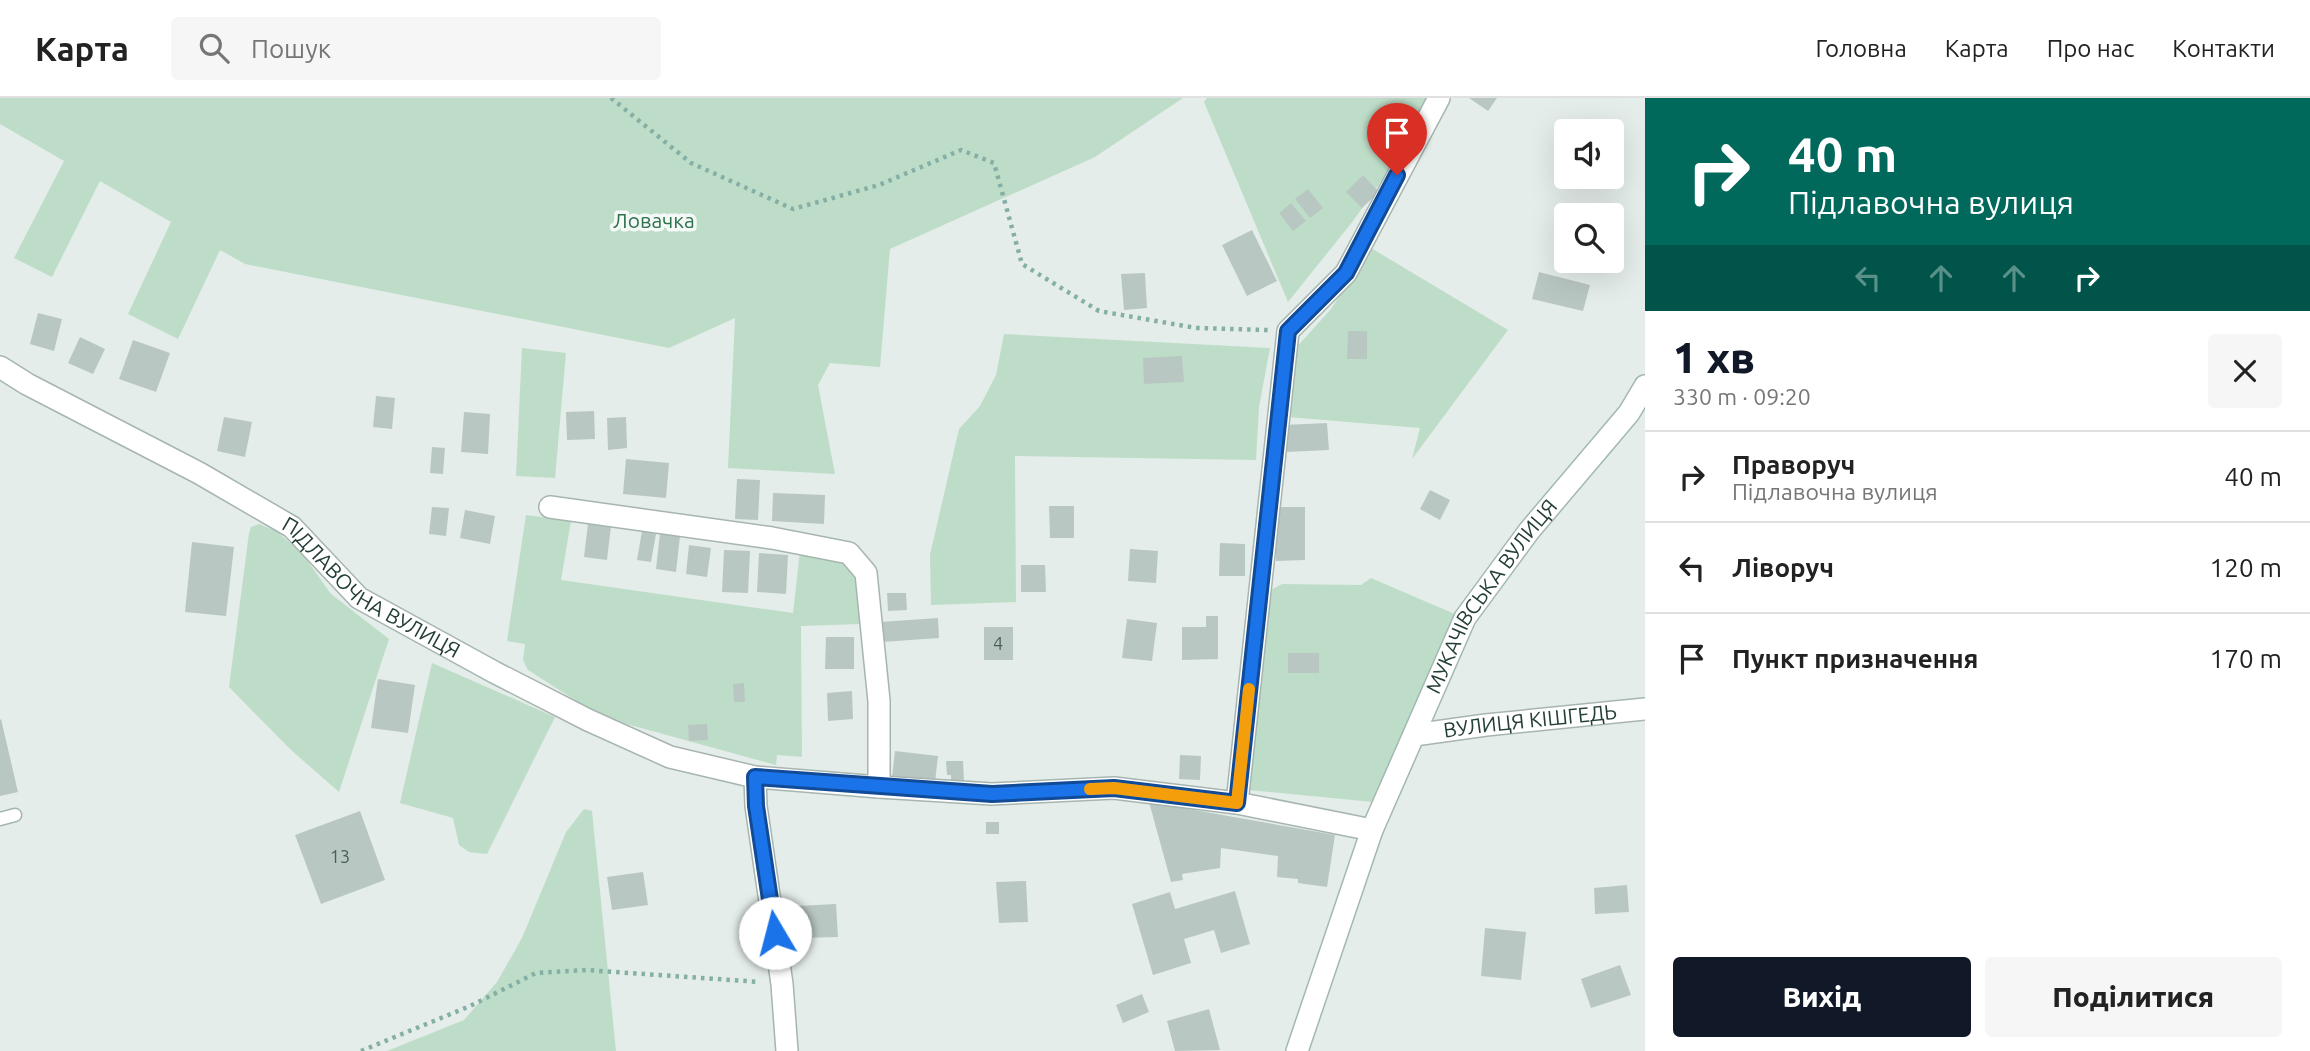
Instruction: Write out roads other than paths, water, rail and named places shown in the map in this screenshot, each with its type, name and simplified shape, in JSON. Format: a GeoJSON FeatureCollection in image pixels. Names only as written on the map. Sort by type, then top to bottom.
{"type":"FeatureCollection","features":[{"type":"Feature","properties":{"kind":"street"},"geometry":{"type":"LineString","coordinates":[[1237,803],[1288,331],[1346,273],[1438,98]]}},
{"type":"Feature","properties":{"kind":"street","name":"ПІДЛАВОЧНА ВУЛИЦЯ"},"geometry":{"type":"LineString","coordinates":[[0,367],[27,384],[199,473],[292,527],[359,598],[494,672],[588,720],[670,757],[755,777],[879,787],[992,794],[1114,788],[1237,803],[1372,830]]}},
{"type":"Feature","properties":{"kind":"street","name":"МУКАЧІВСЬКА ВУЛИЦЯ"},"geometry":{"type":"LineString","coordinates":[[1297,1051],[1372,830],[1465,618],[1529,531],[1629,413],[1645,386]]}},
{"type":"Feature","properties":{"kind":"street"},"geometry":{"type":"LineString","coordinates":[[550,507],[772,538],[849,553],[866,573],[879,701],[879,787]]}},
{"type":"Feature","properties":{"kind":"street","name":"ВУЛИЦЯ КІШГЕДЬ"},"geometry":{"type":"LineString","coordinates":[[1414,735],[1645,709]]}},
{"type":"Feature","properties":{"kind":"street"},"geometry":{"type":"LineString","coordinates":[[755,777],[756,806],[782,984],[788,1051]]}},
{"type":"Feature","properties":{"kind":"lane"},"geometry":{"type":"LineString","coordinates":[[0,818],[15,815]]}},
{"type":"Feature","properties":{"kind":"park label","name":"Ловачка"},"geometry":{"type":"Point","coordinates":[654,221]}}]}
